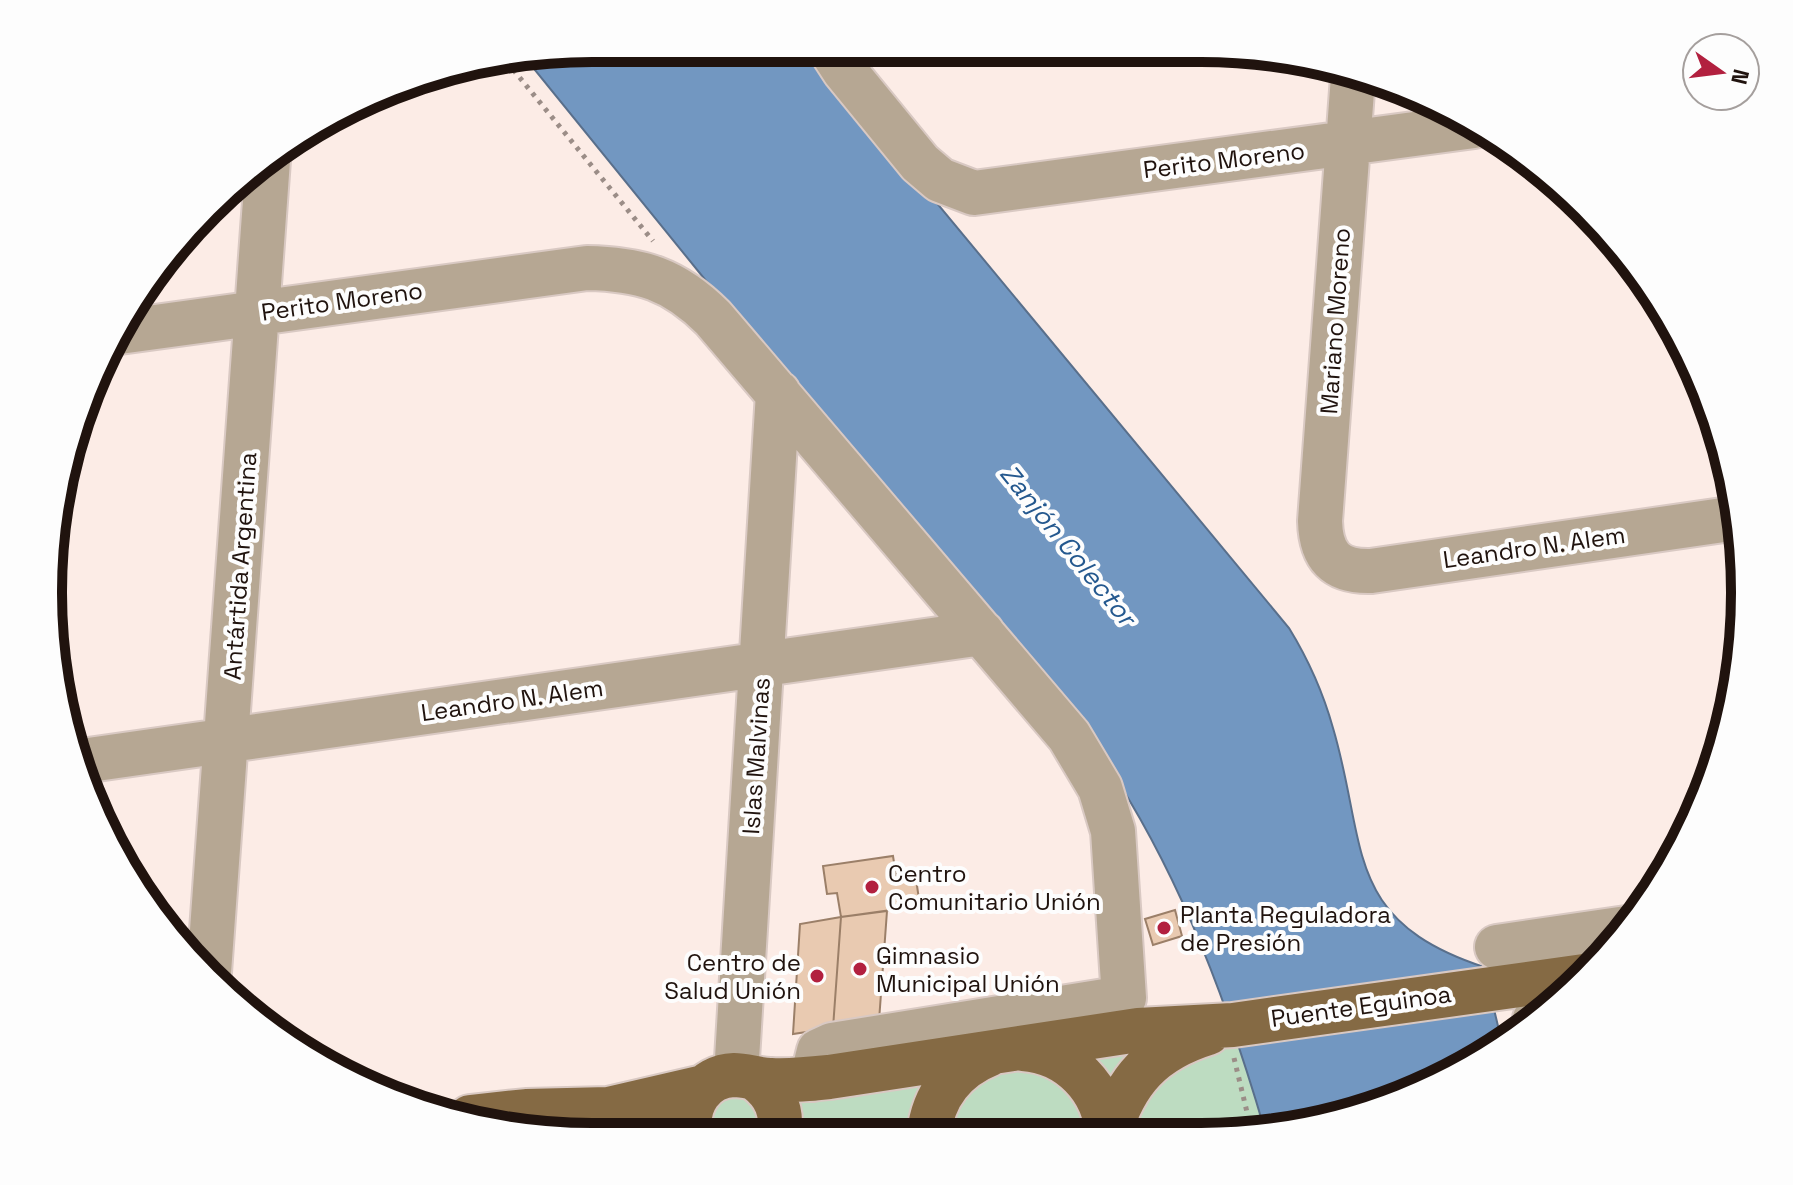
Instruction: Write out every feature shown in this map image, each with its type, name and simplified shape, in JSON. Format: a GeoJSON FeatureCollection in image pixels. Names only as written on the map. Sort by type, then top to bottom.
{"type":"FeatureCollection","features":[{"type":"Feature","properties":{"kind":"main road","name":"Puente Eguinoa"},"geometry":{"type":"LineString","coordinates":[[1233,1037],[1493,968],[1568,975]]}},
{"type":"Feature","properties":{"kind":"main road"},"geometry":{"type":"LineString","coordinates":[[497,1114],[609,1109],[732,1081],[812,1079],[1152,1029],[1233,1037]]}},
{"type":"Feature","properties":{"kind":"main road"},"geometry":{"type":"LineString","coordinates":[[1113,1123],[1128,1090],[1152,1061],[1182,1042],[1233,1037]]}},
{"type":"Feature","properties":{"kind":"main road"},"geometry":{"type":"LineString","coordinates":[[931,1123],[935,1106],[957,1073],[979,1058],[1010,1050],[1052,1055],[1082,1075],[1102,1106],[1106,1123]]}},
{"type":"Feature","properties":{"kind":"main road"},"geometry":{"type":"LineString","coordinates":[[690,1123],[691,1106],[732,1081],[766,1087],[778,1104],[780,1123]]}},
{"type":"Feature","properties":{"kind":"street","name":"Perito Moreno"},"geometry":{"type":"LineString","coordinates":[[839,62],[920,163],[940,180],[974,193],[1457,128]]}},
{"type":"Feature","properties":{"kind":"street","name":"Mariano Moreno"},"geometry":{"type":"LineString","coordinates":[[1333,561],[1323,543],[1320,521],[1352,84]]}},
{"type":"Feature","properties":{"kind":"street","name":"Antártida Argentina"},"geometry":{"type":"LineString","coordinates":[[210,960],[267,174]]}},
{"type":"Feature","properties":{"kind":"street","name":"Perito Moreno"},"geometry":{"type":"LineString","coordinates":[[131,330],[564,270],[628,271],[650,275],[686,293],[707,311],[778,393],[962,636],[1069,736],[1100,788],[1117,852],[1124,998],[832,1045],[819,1051],[812,1079]]}},
{"type":"Feature","properties":{"kind":"street","name":"Islas Malvinas"},"geometry":{"type":"LineString","coordinates":[[732,1081],[778,393]]}},
{"type":"Feature","properties":{"kind":"street","name":"Leandro N. Alem"},"geometry":{"type":"LineString","coordinates":[[1333,561],[1351,570],[1371,571],[1726,520]]}},
{"type":"Feature","properties":{"kind":"street","name":"Leandro N. Alem"},"geometry":{"type":"LineString","coordinates":[[89,760],[962,636]]}},
{"type":"Feature","properties":{"kind":"street"},"geometry":{"type":"LineString","coordinates":[[1493,968],[1605,935]]}},
{"type":"Feature","properties":{"kind":"path"},"geometry":{"type":"LineString","coordinates":[[512,69],[658,248]]}},
{"type":"Feature","properties":{"kind":"path"},"geometry":{"type":"LineString","coordinates":[[1233,1037],[1249,1120]]}},
{"type":"Feature","properties":{"kind":"green space"},"geometry":{"type":"Polygon","coordinates":[[[1239,1041],[1262,1119],[1131,1123],[1164,1074],[1239,1041]]]}},
{"type":"Feature","properties":{"kind":"green space"},"geometry":{"type":"Polygon","coordinates":[[[1142,1046],[1117,1085],[1092,1055],[1142,1046]]]}},
{"type":"Feature","properties":{"kind":"green space"},"geometry":{"type":"Polygon","coordinates":[[[1001,1064],[1061,1074],[1089,1123],[946,1123],[951,1104],[1001,1064]]]}},
{"type":"Feature","properties":{"kind":"green space"},"geometry":{"type":"Polygon","coordinates":[[[931,1078],[915,1123],[790,1123],[789,1096],[931,1078]]]}},
{"type":"Feature","properties":{"kind":"green space"},"geometry":{"type":"Polygon","coordinates":[[[749,1092],[761,1123],[707,1123],[711,1100],[749,1092]]]}},
{"type":"Feature","properties":{"kind":"water","name":"Zanjón Colector"},"geometry":{"type":"Polygon","coordinates":[[[592,62],[820,62],[1289,628],[1314,676],[1329,715],[1368,874],[1383,902],[1405,926],[1438,948],[1484,967],[1499,1031],[1466,1052],[1404,1083],[1338,1105],[1261,1119],[1232,1026],[1192,923],[1169,873],[1115,777],[1084,731],[707,282],[532,66],[592,62]]]}},
{"type":"Feature","properties":{"kind":"building","name":"Centro Comunitario Unión"},"geometry":{"type":"Polygon","coordinates":[[[893,856],[897,882],[916,879],[920,906],[841,917],[837,893],[827,894],[823,866],[893,856]]]}},
{"type":"Feature","properties":{"kind":"building","name":"Planta Reguladora de Presión"},"geometry":{"type":"Polygon","coordinates":[[[1175,910],[1182,936],[1153,945],[1145,919],[1175,910]]]}},
{"type":"Feature","properties":{"kind":"building","name":"Gimnasio Municipal Unión"},"geometry":{"type":"Polygon","coordinates":[[[887,911],[879,1021],[833,1028],[841,917],[887,911]]]}},
{"type":"Feature","properties":{"kind":"building","name":"Centro de Salud Unión"},"geometry":{"type":"Polygon","coordinates":[[[841,917],[833,1028],[793,1034],[800,924],[841,917]]]}},
{"type":"Feature","properties":{"kind":"place","name":"Centro Comunitario Unión"},"geometry":{"type":"Point","coordinates":[872,887]}},
{"type":"Feature","properties":{"kind":"place","name":"Planta Reguladora de Presión"},"geometry":{"type":"Point","coordinates":[1164,928]}},
{"type":"Feature","properties":{"kind":"place","name":"Gimnasio Municipal Unión"},"geometry":{"type":"Point","coordinates":[860,969]}},
{"type":"Feature","properties":{"kind":"place","name":"Centro de Salud Unión"},"geometry":{"type":"Point","coordinates":[817,976]}}]}
